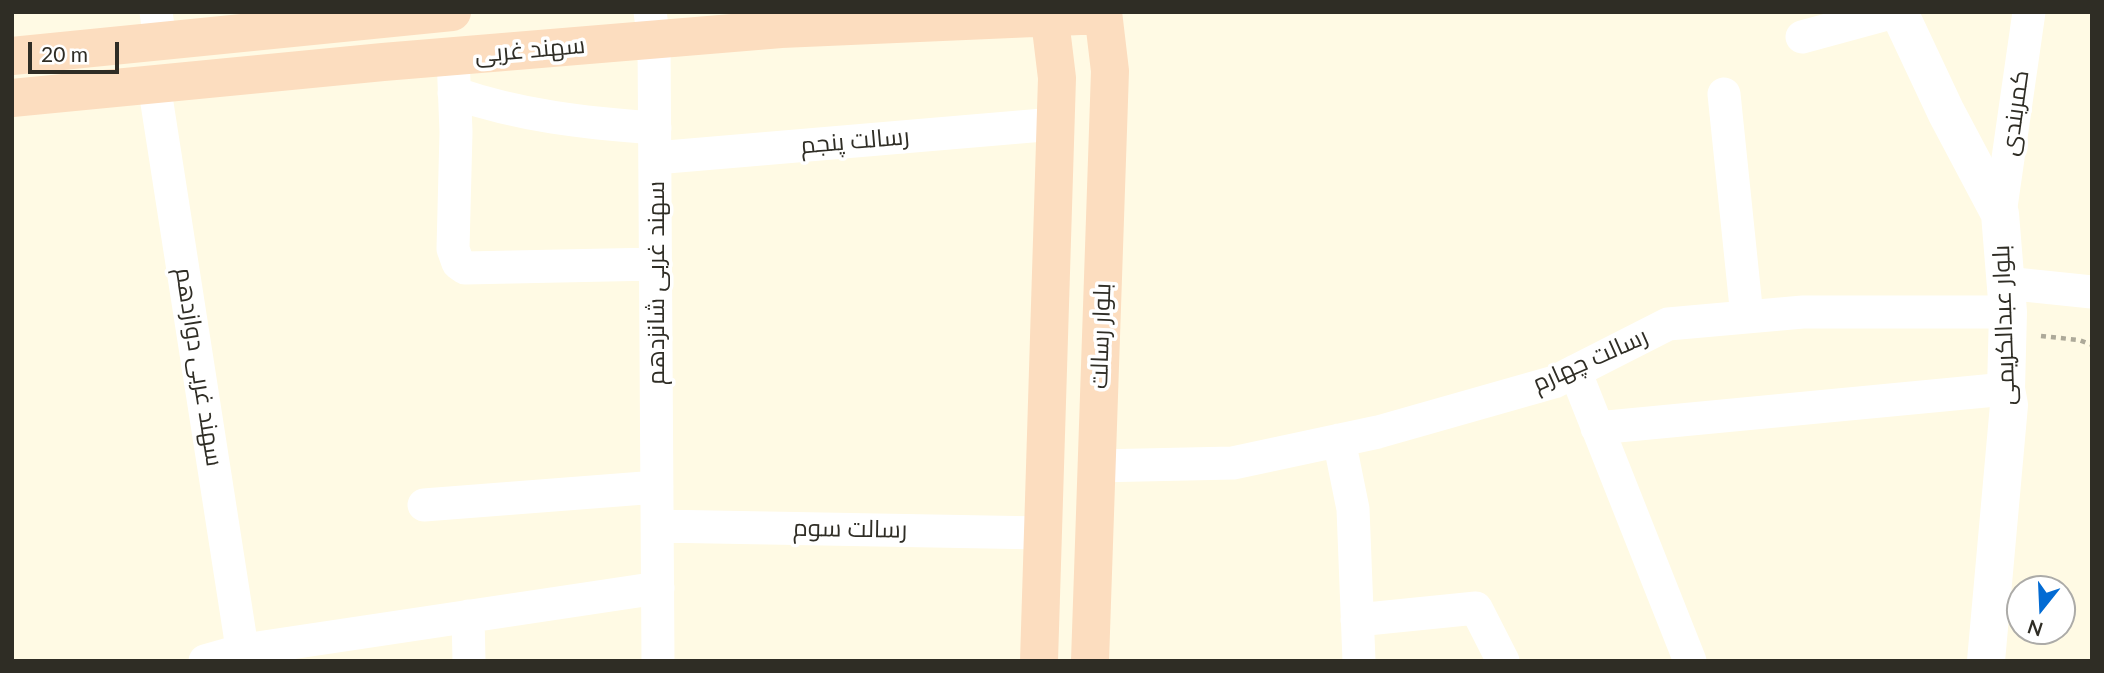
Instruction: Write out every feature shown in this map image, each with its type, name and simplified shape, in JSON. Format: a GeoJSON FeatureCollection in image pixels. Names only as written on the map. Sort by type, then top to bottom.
{"type":"FeatureCollection","features":[{"type":"Feature","properties":{"kind":"main road","name":"سهند غربی"},"geometry":{"type":"LineString","coordinates":[[12,56],[158,27],[452,12]]}},
{"type":"Feature","properties":{"kind":"main road","name":"سهند غربی"},"geometry":{"type":"LineString","coordinates":[[12,98],[453,56],[652,26],[781,29],[1103,13]]}},
{"type":"Feature","properties":{"kind":"main road","name":"بلوار رسالت"},"geometry":{"type":"LineString","coordinates":[[1090,661],[1110,72],[1103,13]]}},
{"type":"Feature","properties":{"kind":"main road"},"geometry":{"type":"LineString","coordinates":[[1039,661],[1056,78],[1050,15]]}},
{"type":"Feature","properties":{"kind":"main road"},"geometry":{"type":"LineString","coordinates":[[349,18],[354,65]]}},
{"type":"Feature","properties":{"kind":"street"},"geometry":{"type":"LineString","coordinates":[[1802,37],[1897,12]]}},
{"type":"Feature","properties":{"kind":"street","name":"بلوار عبدالکریمی"},"geometry":{"type":"LineString","coordinates":[[1897,12],[1946,113],[2000,214],[2007,309],[2008,405],[1986,661]]}},
{"type":"Feature","properties":{"kind":"street","name":"کمربندی"},"geometry":{"type":"LineString","coordinates":[[2000,214],[2029,12]]}},
{"type":"Feature","properties":{"kind":"street","name":"سهند غربی شانزدهم"},"geometry":{"type":"LineString","coordinates":[[652,26],[658,661]]}},
{"type":"Feature","properties":{"kind":"street"},"geometry":{"type":"LineString","coordinates":[[453,56],[456,132],[453,249],[458,263],[465,268],[656,264]]}},
{"type":"Feature","properties":{"kind":"street","name":"سهند غربی دوازدهم"},"geometry":{"type":"LineString","coordinates":[[154,84],[244,655]]}},
{"type":"Feature","properties":{"kind":"street","name":"رسالت پنجم"},"geometry":{"type":"LineString","coordinates":[[454,93],[655,143],[1055,124]]}},
{"type":"Feature","properties":{"kind":"street"},"geometry":{"type":"LineString","coordinates":[[1724,94],[1747,317]]}},
{"type":"Feature","properties":{"kind":"street","name":"رسالت چهارم"},"geometry":{"type":"LineString","coordinates":[[1096,466],[1233,463],[1378,432],[1554,382],[1668,324],[1803,312],[2007,309],[2092,292]]}},
{"type":"Feature","properties":{"kind":"street"},"geometry":{"type":"LineString","coordinates":[[1575,371],[1690,661]]}},
{"type":"Feature","properties":{"kind":"street"},"geometry":{"type":"LineString","coordinates":[[1597,428],[2006,389]]}},
{"type":"Feature","properties":{"kind":"street"},"geometry":{"type":"LineString","coordinates":[[1339,440],[1353,509],[1359,661]]}},
{"type":"Feature","properties":{"kind":"street"},"geometry":{"type":"LineString","coordinates":[[424,505],[657,487]]}},
{"type":"Feature","properties":{"kind":"street","name":"رسالت سوم"},"geometry":{"type":"LineString","coordinates":[[658,526],[1043,533]]}},
{"type":"Feature","properties":{"kind":"street"},"geometry":{"type":"LineString","coordinates":[[205,661],[468,616],[658,589]]}},
{"type":"Feature","properties":{"kind":"street"},"geometry":{"type":"LineString","coordinates":[[1357,620],[1476,608],[1503,661]]}},
{"type":"Feature","properties":{"kind":"street"},"geometry":{"type":"LineString","coordinates":[[468,616],[469,661]]}},
{"type":"Feature","properties":{"kind":"path"},"geometry":{"type":"LineString","coordinates":[[2007,309],[2092,345]]}}]}
